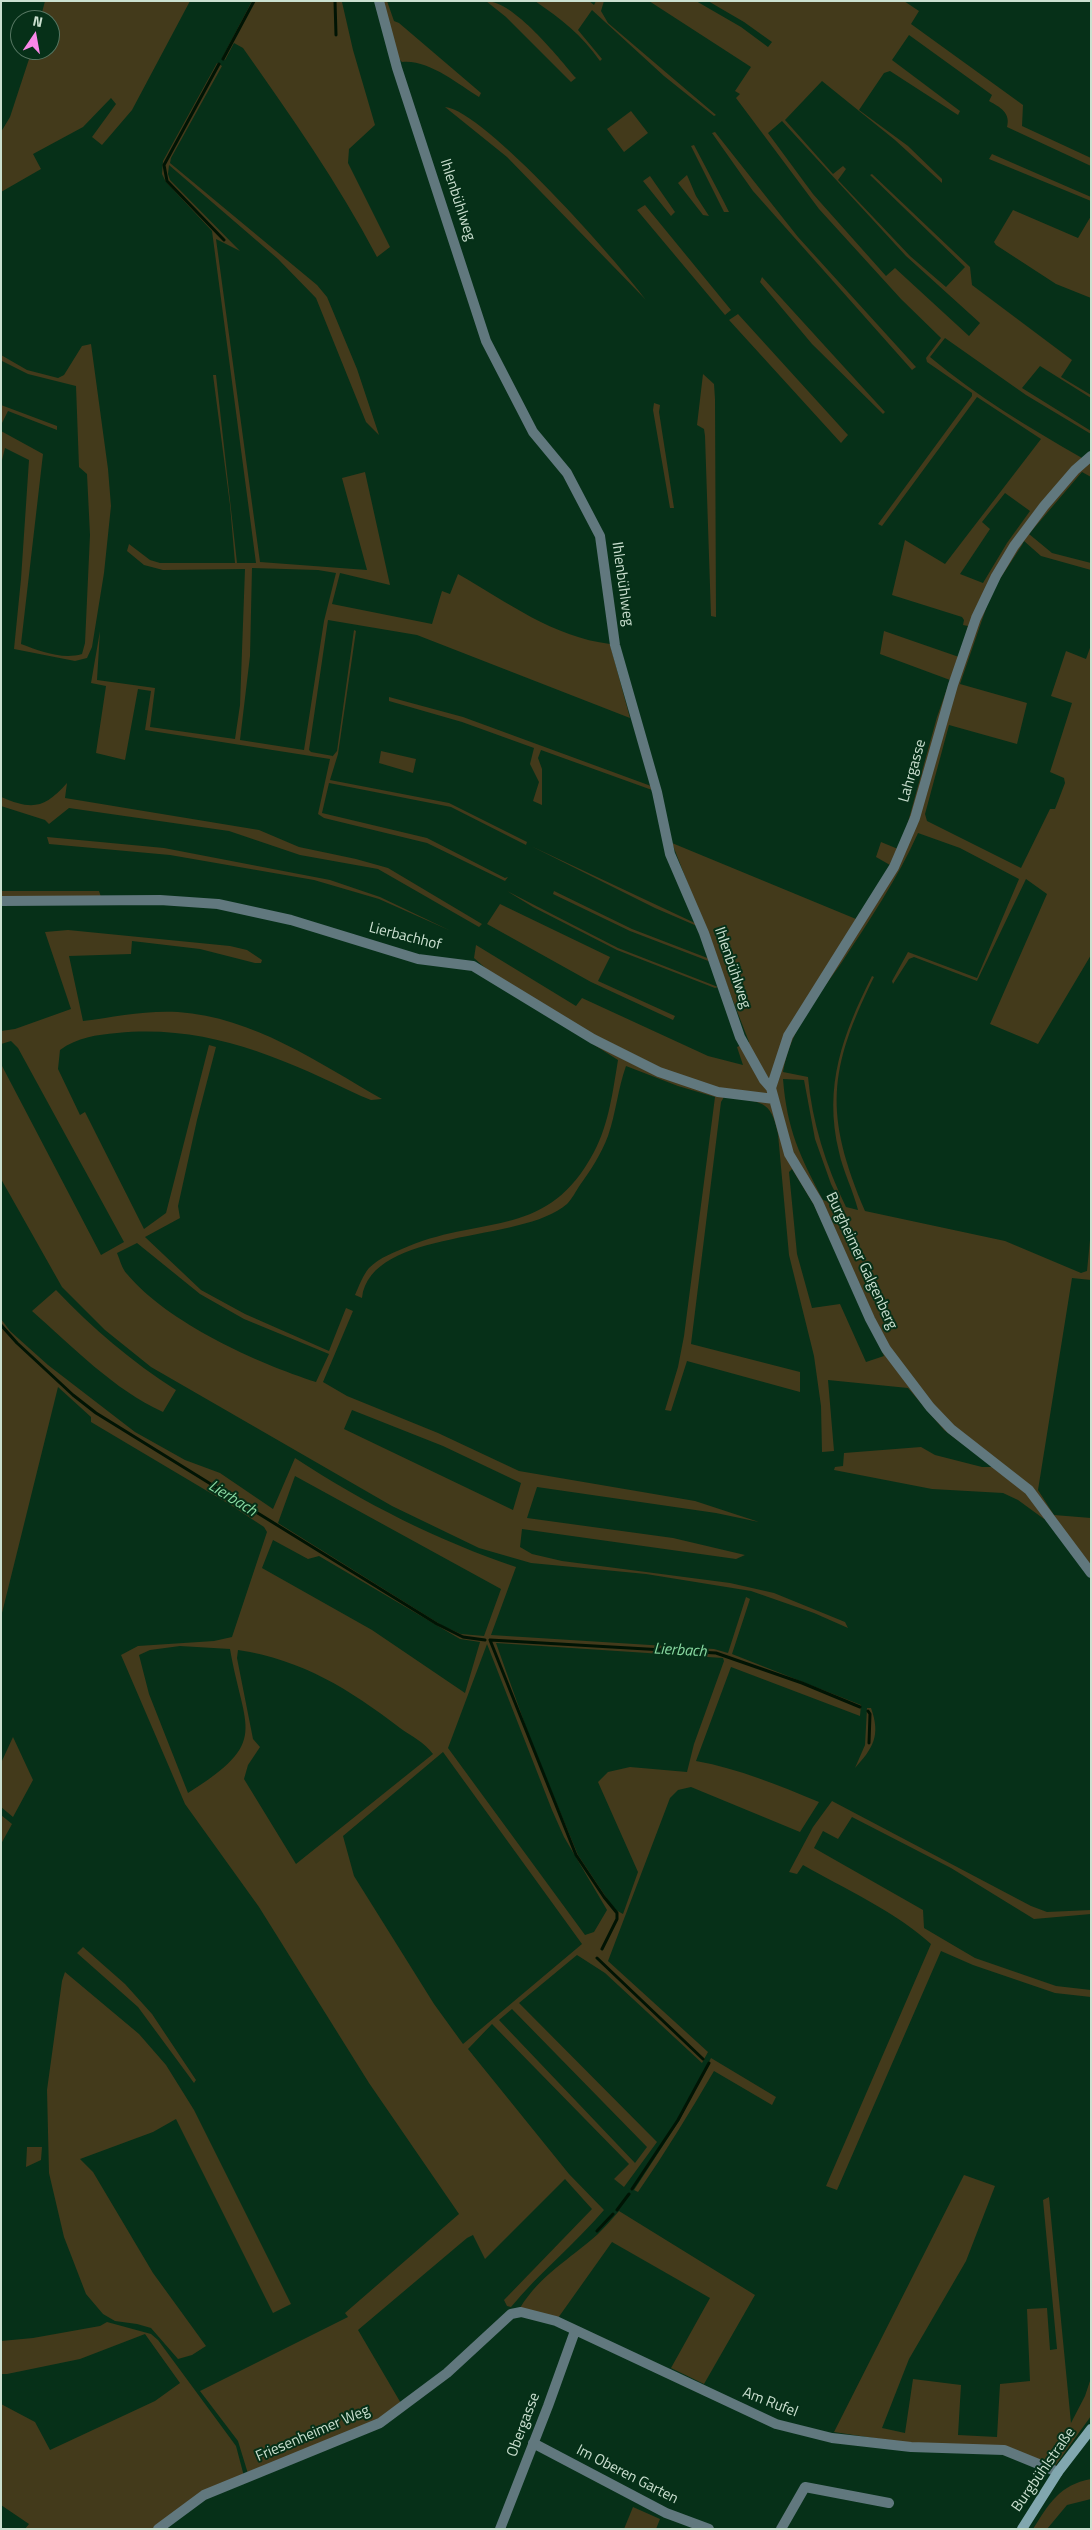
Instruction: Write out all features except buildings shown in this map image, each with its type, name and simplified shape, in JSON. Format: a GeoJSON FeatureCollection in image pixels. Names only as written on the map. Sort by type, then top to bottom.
{"type":"FeatureCollection","features":[{"type":"Feature","properties":{"kind":"street","name":"Ihlenbühlweg"},"geometry":{"type":"LineString","coordinates":[[379,1],[397,68],[486,341],[533,432],[567,473],[600,536],[615,645],[657,792],[670,854],[704,933],[740,1037],[760,1072],[772,1088]]}},
{"type":"Feature","properties":{"kind":"street","name":"Lahrgasse"},"geometry":{"type":"LineString","coordinates":[[774,1099],[772,1088],[788,1036],[861,923],[894,867],[915,818],[953,685],[976,618],[996,576],[1014,546],[1044,506],[1075,470],[1091,456]]}},
{"type":"Feature","properties":{"kind":"street","name":"Lierbachhof"},"geometry":{"type":"LineString","coordinates":[[1,901],[160,900],[218,904],[291,920],[418,959],[473,966],[593,1039],[642,1064],[718,1092],[774,1099]]}},
{"type":"Feature","properties":{"kind":"street"},"geometry":{"type":"LineString","coordinates":[[760,1072],[776,1072]]}},
{"type":"Feature","properties":{"kind":"street","name":"Burgheimer Galgenberg"},"geometry":{"type":"LineString","coordinates":[[774,1099],[789,1154],[818,1202],[870,1319],[886,1348],[930,1407],[951,1429],[1029,1490],[1091,1573]]}},
{"type":"Feature","properties":{"kind":"street","name":"Am Rufel"},"geometry":{"type":"LineString","coordinates":[[515,2312],[556,2320],[575,2331],[776,2424],[832,2438],[911,2447],[1004,2450],[1058,2472]]}},
{"type":"Feature","properties":{"kind":"street","name":"Friesenheimer Weg"},"geometry":{"type":"LineString","coordinates":[[158,2529],[204,2495],[380,2423],[447,2374],[515,2312]]}},
{"type":"Feature","properties":{"kind":"street","name":"Obergasse"},"geometry":{"type":"LineString","coordinates":[[500,2529],[575,2331]]}},
{"type":"Feature","properties":{"kind":"street","name":"Burgbühlstraße"},"geometry":{"type":"LineString","coordinates":[[1022,2529],[1058,2472],[1091,2430]]}},
{"type":"Feature","properties":{"kind":"street","name":"Im Oberen Garten"},"geometry":{"type":"LineString","coordinates":[[533,2443],[666,2513],[709,2529]]}},
{"type":"Feature","properties":{"kind":"street"},"geometry":{"type":"LineString","coordinates":[[781,2529],[805,2487],[889,2503]]}},
{"type":"Feature","properties":{"kind":"shaded area"},"geometry":{"type":"Polygon","coordinates":[[[45,1],[190,1],[132,110],[102,145],[92,137],[116,104],[111,98],[83,127],[33,154],[41,169],[1,192],[1,132],[10,117],[29,60],[60,60],[60,10],[43,10],[45,1]]]}},
{"type":"Feature","properties":{"kind":"shaded area"},"geometry":{"type":"Polygon","coordinates":[[[252,1],[345,1],[342,2],[353,50],[375,125],[349,149],[348,163],[390,247],[377,257],[330,176],[243,48],[234,43],[225,60],[222,58],[252,1]]]}},
{"type":"Feature","properties":{"kind":"shaded area"},"geometry":{"type":"Polygon","coordinates":[[[381,1],[387,1],[394,21],[399,23],[481,93],[479,97],[432,68],[412,62],[402,62],[398,58],[381,1]]]}},
{"type":"Feature","properties":{"kind":"shaded area"},"geometry":{"type":"Polygon","coordinates":[[[486,1],[497,3],[522,20],[547,44],[576,78],[571,82],[506,17],[486,1]]]}},
{"type":"Feature","properties":{"kind":"shaded area"},"geometry":{"type":"Polygon","coordinates":[[[535,1],[589,1],[594,5],[596,1],[604,1],[601,11],[608,23],[716,115],[714,116],[664,76],[592,10],[578,30],[602,59],[600,61],[586,43],[570,28],[535,1]]]}},
{"type":"Feature","properties":{"kind":"shaded area"},"geometry":{"type":"Polygon","coordinates":[[[649,1],[696,1],[741,27],[768,47],[772,42],[744,22],[708,1],[904,1],[919,11],[911,24],[1023,105],[1022,126],[1091,158],[1091,166],[1007,127],[1008,122],[1004,111],[989,101],[992,95],[909,35],[892,60],[960,111],[958,115],[890,71],[884,73],[859,110],[908,146],[942,179],[942,183],[895,140],[822,81],[785,120],[833,174],[843,166],[846,169],[838,180],[910,256],[946,287],[965,267],[870,175],[872,174],[970,267],[972,285],[1072,360],[1061,377],[1091,395],[1091,398],[1040,366],[1022,388],[1091,431],[1091,434],[1026,395],[945,338],[930,357],[985,398],[1062,447],[1082,458],[1091,451],[1091,477],[1082,472],[1029,534],[1052,553],[1091,563],[1091,570],[1041,556],[1024,541],[992,591],[960,684],[1027,703],[1017,744],[949,725],[925,814],[927,821],[1021,868],[1050,809],[1055,809],[1065,783],[1064,778],[1050,772],[1072,703],[1051,696],[1066,651],[1086,659],[1091,645],[1091,955],[1038,1044],[990,1024],[1047,894],[1026,879],[977,981],[914,957],[909,959],[893,984],[892,981],[908,952],[977,978],[1019,879],[960,848],[918,833],[883,899],[806,1014],[792,1041],[783,1072],[808,1077],[813,1111],[821,1144],[832,1176],[846,1207],[858,1210],[839,1152],[833,1105],[839,1061],[845,1040],[852,1019],[872,976],[874,977],[847,1039],[840,1066],[837,1093],[838,1119],[843,1147],[865,1211],[1005,1241],[1081,1273],[1087,1271],[1091,1230],[1091,1280],[1072,1278],[1038,1490],[1054,1515],[1091,1518],[1091,1569],[1056,1519],[1046,1517],[1044,1519],[1018,1500],[1003,1493],[932,1489],[834,1470],[835,1467],[843,1466],[844,1453],[921,1447],[935,1455],[982,1467],[993,1467],[944,1430],[908,1388],[828,1380],[834,1451],[822,1452],[821,1406],[814,1356],[789,1255],[778,1134],[772,1114],[762,1104],[728,1097],[724,1097],[721,1102],[691,1344],[800,1372],[800,1392],[687,1361],[671,1411],[665,1410],[678,1367],[684,1336],[715,1097],[678,1086],[626,1066],[611,1127],[605,1143],[592,1168],[567,1204],[546,1217],[517,1226],[451,1239],[419,1248],[392,1259],[372,1275],[362,1298],[355,1295],[369,1268],[388,1255],[437,1237],[513,1220],[535,1212],[556,1199],[576,1180],[594,1152],[603,1130],[610,1107],[618,1060],[517,996],[474,958],[476,945],[576,1006],[582,998],[708,1056],[743,1065],[737,1047],[749,1042],[672,843],[856,919],[890,865],[876,857],[881,842],[898,849],[905,833],[937,717],[950,680],[880,654],[884,631],[959,657],[968,626],[963,625],[964,620],[962,617],[892,595],[905,540],[945,564],[1041,439],[977,397],[882,526],[878,524],[972,396],[972,393],[927,362],[926,358],[941,338],[901,299],[819,209],[736,98],[740,94],[735,91],[751,67],[649,1]],[[782,121],[768,133],[813,194],[886,276],[895,268],[969,336],[980,323],[906,256],[782,121]],[[1005,493],[982,522],[990,529],[960,574],[983,583],[1007,543],[1030,511],[1005,493]],[[783,1079],[791,1128],[801,1156],[823,1200],[842,1206],[831,1184],[815,1139],[804,1080],[783,1079]],[[792,1169],[789,1172],[797,1254],[812,1308],[840,1304],[866,1362],[884,1356],[814,1205],[792,1169]]]}},
{"type":"Feature","properties":{"kind":"shaded area"},"geometry":{"type":"Polygon","coordinates":[[[217,63],[222,66],[170,163],[317,285],[327,297],[357,369],[379,435],[366,422],[316,298],[278,259],[169,165],[168,174],[170,180],[240,251],[216,239],[260,562],[367,570],[342,478],[365,472],[390,585],[340,573],[332,604],[432,624],[442,591],[450,594],[458,574],[513,607],[550,626],[589,640],[610,644],[630,718],[417,635],[328,620],[309,750],[311,752],[333,756],[337,751],[354,630],[356,631],[338,754],[330,780],[449,803],[527,842],[526,845],[451,807],[329,783],[322,813],[427,838],[505,878],[508,877],[505,881],[427,843],[324,818],[318,814],[330,759],[145,730],[151,691],[138,689],[125,760],[96,753],[106,686],[91,683],[100,631],[97,680],[155,688],[150,727],[235,739],[240,705],[245,569],[163,570],[144,565],[127,551],[129,544],[150,560],[160,563],[235,563],[230,505],[213,375],[216,375],[237,563],[256,563],[212,231],[166,182],[162,174],[163,161],[217,63]],[[252,568],[250,656],[240,740],[304,750],[324,621],[336,573],[318,570],[252,568]]]}},
{"type":"Feature","properties":{"kind":"shaded area"},"geometry":{"type":"Polygon","coordinates":[[[445,107],[464,115],[489,133],[519,160],[581,223],[646,300],[507,157],[445,107]]]}},
{"type":"Feature","properties":{"kind":"shaded area"},"geometry":{"type":"Polygon","coordinates":[[[631,111],[648,133],[624,152],[607,129],[631,111]]]}},
{"type":"Feature","properties":{"kind":"shaded area"},"geometry":{"type":"Polygon","coordinates":[[[715,132],[798,237],[916,367],[912,370],[753,191],[712,133],[715,132]]]}},
{"type":"Feature","properties":{"kind":"shaded area"},"geometry":{"type":"Polygon","coordinates":[[[694,145],[729,212],[724,212],[691,146],[694,145]]]}},
{"type":"Feature","properties":{"kind":"shaded area"},"geometry":{"type":"Polygon","coordinates":[[[992,154],[1091,197],[1091,201],[989,159],[992,154]]]}},
{"type":"Feature","properties":{"kind":"shaded area"},"geometry":{"type":"Polygon","coordinates":[[[687,175],[696,196],[709,216],[703,215],[678,183],[687,175]]]}},
{"type":"Feature","properties":{"kind":"shaded area"},"geometry":{"type":"Polygon","coordinates":[[[650,176],[675,212],[671,216],[643,181],[650,176]]]}},
{"type":"Feature","properties":{"kind":"shaded area"},"geometry":{"type":"Polygon","coordinates":[[[645,205],[731,310],[725,315],[637,210],[645,205]]]}},
{"type":"Feature","properties":{"kind":"shaded area"},"geometry":{"type":"Polygon","coordinates":[[[1013,210],[1078,238],[1091,216],[1091,298],[1056,284],[996,245],[994,242],[1013,210]]]}},
{"type":"Feature","properties":{"kind":"shaded area"},"geometry":{"type":"Polygon","coordinates":[[[762,277],[885,412],[883,414],[812,344],[760,282],[762,277]]]}},
{"type":"Feature","properties":{"kind":"shaded area"},"geometry":{"type":"Polygon","coordinates":[[[738,314],[848,435],[841,443],[729,320],[738,314]]]}},
{"type":"Feature","properties":{"kind":"shaded area"},"geometry":{"type":"Polygon","coordinates":[[[91,344],[108,469],[111,506],[104,573],[92,647],[87,658],[75,661],[14,649],[29,460],[5,448],[1,464],[1,431],[43,454],[21,644],[43,652],[59,655],[74,656],[82,654],[85,643],[90,535],[87,474],[79,467],[76,386],[28,374],[2,361],[1,355],[27,370],[58,378],[64,375],[82,346],[91,344]]]}},
{"type":"Feature","properties":{"kind":"shaded area"},"geometry":{"type":"Polygon","coordinates":[[[703,374],[714,384],[715,399],[716,617],[711,616],[705,436],[704,429],[697,425],[703,374]]]}},
{"type":"Feature","properties":{"kind":"shaded area"},"geometry":{"type":"Polygon","coordinates":[[[654,403],[660,405],[659,412],[674,508],[670,508],[653,410],[654,403]]]}},
{"type":"Feature","properties":{"kind":"shaded area"},"geometry":{"type":"Polygon","coordinates":[[[1,405],[57,426],[57,430],[8,411],[1,425],[1,405]]]}},
{"type":"Feature","properties":{"kind":"shaded area"},"geometry":{"type":"Polygon","coordinates":[[[389,697],[463,717],[651,786],[652,790],[541,750],[538,758],[542,769],[542,805],[533,801],[539,782],[530,764],[534,748],[462,722],[389,701],[389,697]]]}},
{"type":"Feature","properties":{"kind":"shaded area"},"geometry":{"type":"Polygon","coordinates":[[[381,751],[416,759],[413,773],[379,763],[381,751]]]}},
{"type":"Feature","properties":{"kind":"shaded area"},"geometry":{"type":"Polygon","coordinates":[[[67,783],[65,798],[259,830],[299,847],[388,868],[482,924],[479,927],[378,869],[300,855],[229,831],[69,808],[49,824],[45,820],[1,806],[1,797],[21,804],[37,805],[51,798],[67,783]]]}},
{"type":"Feature","properties":{"kind":"shaded area"},"geometry":{"type":"Polygon","coordinates":[[[47,837],[164,848],[330,880],[380,897],[451,931],[379,899],[314,880],[170,855],[49,844],[47,837]]]}},
{"type":"Feature","properties":{"kind":"shaded area"},"geometry":{"type":"Polygon","coordinates":[[[531,846],[697,924],[697,926],[655,908],[531,846]]]}},
{"type":"Feature","properties":{"kind":"shaded area"},"geometry":{"type":"Polygon","coordinates":[[[1,891],[99,891],[101,897],[1,898],[1,891]]]}},
{"type":"Feature","properties":{"kind":"shaded area"},"geometry":{"type":"Polygon","coordinates":[[[507,891],[618,948],[718,987],[715,988],[617,950],[533,907],[507,891]]]}},
{"type":"Feature","properties":{"kind":"shaded area"},"geometry":{"type":"Polygon","coordinates":[[[554,891],[632,929],[710,959],[711,962],[630,931],[553,894],[554,891]]]}},
{"type":"Feature","properties":{"kind":"shaded area"},"geometry":{"type":"Polygon","coordinates":[[[500,904],[610,957],[598,981],[675,1016],[673,1020],[591,982],[487,924],[500,904]]]}},
{"type":"Feature","properties":{"kind":"shaded area"},"geometry":{"type":"Polygon","coordinates":[[[68,930],[230,946],[247,950],[262,960],[261,963],[200,949],[132,941],[131,954],[69,956],[83,1021],[130,1014],[178,1012],[206,1016],[233,1023],[259,1032],[310,1057],[382,1099],[371,1100],[302,1069],[243,1047],[213,1039],[182,1034],[150,1032],[117,1033],[80,1039],[60,1050],[58,1069],[80,1115],[85,1112],[144,1229],[166,1213],[209,1045],[216,1047],[197,1120],[178,1206],[180,1218],[145,1237],[201,1290],[245,1314],[329,1351],[346,1308],[353,1311],[323,1382],[347,1396],[438,1433],[519,1471],[695,1501],[759,1522],[716,1513],[537,1487],[527,1518],[673,1538],[745,1555],[736,1559],[522,1529],[520,1547],[532,1554],[562,1561],[730,1583],[774,1593],[845,1622],[848,1628],[814,1613],[751,1591],[646,1574],[531,1563],[479,1548],[392,1506],[151,1367],[105,1330],[62,1287],[1,1179],[1,1064],[101,1255],[124,1242],[18,1048],[11,1041],[1,1044],[1,1031],[15,1029],[71,1009],[45,932],[68,930]],[[137,1243],[117,1253],[122,1267],[144,1292],[189,1325],[215,1339],[267,1364],[316,1382],[329,1354],[244,1319],[200,1294],[137,1243]],[[352,1410],[344,1429],[513,1510],[521,1483],[443,1446],[352,1410]]]}},
{"type":"Feature","properties":{"kind":"shaded area"},"geometry":{"type":"Polygon","coordinates":[[[56,1290],[113,1344],[176,1390],[163,1412],[127,1392],[111,1380],[32,1311],[56,1290]]]}},
{"type":"Feature","properties":{"kind":"shaded area"},"geometry":{"type":"Polygon","coordinates":[[[1,1319],[10,1331],[48,1365],[135,1432],[185,1460],[220,1473],[273,1509],[295,1458],[321,1475],[402,1520],[487,1557],[516,1567],[491,1635],[714,1649],[728,1653],[746,1597],[750,1599],[732,1654],[861,1705],[860,1716],[731,1667],[696,1761],[743,1773],[819,1802],[800,1832],[691,1787],[678,1790],[670,1798],[608,1961],[708,2052],[702,2063],[605,1973],[577,1955],[519,2003],[657,2142],[624,2187],[614,2179],[629,2164],[492,2024],[468,2049],[569,2174],[604,2210],[511,2307],[507,2306],[504,2300],[592,2209],[565,2179],[485,2259],[473,2235],[467,2238],[358,2330],[402,2405],[369,2427],[249,2477],[238,2441],[200,2391],[348,2317],[345,2313],[459,2214],[369,2083],[259,1907],[185,1804],[121,1655],[138,1646],[214,1641],[232,1637],[267,1532],[264,1527],[229,1504],[91,1422],[91,1417],[58,1387],[1,1617],[1,1319]],[[295,1476],[278,1523],[443,1626],[461,1634],[484,1636],[501,1589],[295,1476]],[[273,1540],[262,1568],[372,1630],[465,1693],[480,1642],[460,1639],[319,1556],[308,1559],[273,1540]],[[496,1643],[532,1744],[578,1855],[614,1909],[623,1914],[638,1872],[598,1782],[608,1772],[630,1767],[687,1772],[694,1744],[724,1661],[723,1658],[496,1643]],[[487,1644],[448,1748],[585,1935],[594,1932],[607,1910],[564,1837],[487,1644]],[[180,1646],[150,1650],[139,1655],[149,1694],[188,1793],[232,1760],[241,1746],[245,1732],[245,1717],[230,1649],[180,1646]],[[238,1650],[237,1658],[253,1739],[260,1747],[248,1765],[244,1779],[296,1864],[433,1754],[422,1743],[362,1701],[324,1678],[284,1661],[238,1650]],[[443,1752],[343,1836],[354,1876],[434,2004],[463,2044],[582,1944],[443,1752]],[[512,2009],[499,2020],[635,2163],[647,2147],[512,2009]]]}},
{"type":"Feature","properties":{"kind":"shaded area"},"geometry":{"type":"Polygon","coordinates":[[[867,1708],[871,1708],[874,1718],[874,1741],[871,1748],[855,1768],[865,1745],[867,1708]]]}},
{"type":"Feature","properties":{"kind":"shaded area"},"geometry":{"type":"Polygon","coordinates":[[[13,1737],[33,1780],[13,1817],[1,1807],[1,1763],[13,1737]]]}},
{"type":"Feature","properties":{"kind":"shaded area"},"geometry":{"type":"Polygon","coordinates":[[[832,1801],[1031,1906],[1047,1912],[1091,1910],[1091,1914],[1034,1919],[951,1868],[852,1817],[838,1839],[823,1831],[814,1848],[923,1910],[924,1928],[975,1958],[1056,1986],[1091,1990],[1091,1997],[1055,1993],[973,1965],[941,1951],[837,2190],[826,2186],[931,1944],[887,1912],[803,1865],[797,1874],[789,1872],[813,1827],[832,1801]]]}},
{"type":"Feature","properties":{"kind":"shaded area"},"geometry":{"type":"Polygon","coordinates":[[[1,1815],[12,1824],[1,1844],[1,1815]]]}},
{"type":"Feature","properties":{"kind":"shaded area"},"geometry":{"type":"Polygon","coordinates":[[[83,1947],[125,1984],[152,2014],[196,2080],[194,2083],[138,2007],[77,1953],[83,1947]]]}},
{"type":"Feature","properties":{"kind":"shaded area"},"geometry":{"type":"Polygon","coordinates":[[[65,1972],[139,2034],[166,2065],[194,2110],[291,2304],[273,2313],[176,2119],[153,2132],[80,2159],[93,2172],[153,2273],[206,2346],[192,2355],[178,2359],[151,2328],[115,2321],[103,2314],[86,2294],[64,2237],[49,2173],[47,2090],[62,1981],[65,1972]]]}},
{"type":"Feature","properties":{"kind":"shaded area"},"geometry":{"type":"Polygon","coordinates":[[[711,2058],[776,2097],[772,2105],[714,2071],[638,2192],[634,2190],[679,2121],[711,2058]]]}},
{"type":"Feature","properties":{"kind":"shaded area"},"geometry":{"type":"Polygon","coordinates":[[[27,2147],[42,2147],[41,2160],[26,2167],[27,2147]]]}},
{"type":"Feature","properties":{"kind":"shaded area"},"geometry":{"type":"Polygon","coordinates":[[[964,2175],[995,2186],[966,2261],[909,2359],[882,2428],[905,2433],[913,2379],[961,2385],[958,2435],[997,2437],[1000,2384],[1030,2381],[1027,2309],[1047,2308],[1050,2350],[1057,2349],[1043,2200],[1049,2197],[1071,2423],[1085,2396],[1091,2378],[1091,2416],[1055,2466],[1007,2448],[913,2444],[834,2432],[964,2175]]]}},
{"type":"Feature","properties":{"kind":"shaded area"},"geometry":{"type":"Polygon","coordinates":[[[619,2211],[755,2295],[704,2384],[671,2368],[710,2298],[612,2242],[558,2318],[520,2308],[546,2276],[598,2234],[619,2211]]]}},
{"type":"Feature","properties":{"kind":"shaded area"},"geometry":{"type":"Polygon","coordinates":[[[107,2322],[151,2334],[158,2340],[236,2446],[245,2480],[187,2504],[156,2529],[25,2529],[29,2524],[1,2505],[1,2404],[35,2422],[50,2450],[155,2401],[180,2383],[145,2334],[80,2359],[7,2374],[1,2374],[1,2341],[33,2338],[100,2326],[107,2322]]]}},
{"type":"Feature","properties":{"kind":"shaded area"},"geometry":{"type":"Polygon","coordinates":[[[1091,2479],[1091,2499],[1067,2505],[1047,2529],[1033,2529],[1044,2511],[1056,2497],[1071,2486],[1091,2479]]]}},
{"type":"Feature","properties":{"kind":"shaded area"},"geometry":{"type":"Polygon","coordinates":[[[633,2507],[660,2519],[656,2529],[624,2529],[633,2507]]]}},
{"type":"Feature","properties":{"kind":"waterway"},"geometry":{"type":"LineString","coordinates":[[223,59],[254,1]]}},
{"type":"Feature","properties":{"kind":"waterway"},"geometry":{"type":"LineString","coordinates":[[335,1],[336,35]]}},
{"type":"Feature","properties":{"kind":"waterway"},"geometry":{"type":"LineString","coordinates":[[219,64],[164,165],[167,181],[224,240]]}},
{"type":"Feature","properties":{"kind":"waterway","name":"Lierbach"},"geometry":{"type":"LineString","coordinates":[[1,1325],[17,1343],[73,1395],[96,1413],[437,1624],[463,1637],[485,1640]]}},
{"type":"Feature","properties":{"kind":"waterway","name":"Lierbach"},"geometry":{"type":"LineString","coordinates":[[602,1949],[617,1919],[617,1913],[576,1855],[490,1640],[716,1653],[802,1683],[860,1707]]}},
{"type":"Feature","properties":{"kind":"waterway","name":"Lierbach"},"geometry":{"type":"LineString","coordinates":[[868,1711],[870,1714],[869,1743]]}},
{"type":"Feature","properties":{"kind":"waterway"},"geometry":{"type":"LineString","coordinates":[[597,1958],[703,2059]]}},
{"type":"Feature","properties":{"kind":"waterway"},"geometry":{"type":"LineString","coordinates":[[632,2189],[678,2120],[709,2063]]}},
{"type":"Feature","properties":{"kind":"waterway"},"geometry":{"type":"LineString","coordinates":[[617,2210],[629,2194]]}},
{"type":"Feature","properties":{"kind":"waterway"},"geometry":{"type":"LineString","coordinates":[[597,2231],[613,2214]]}}]}
